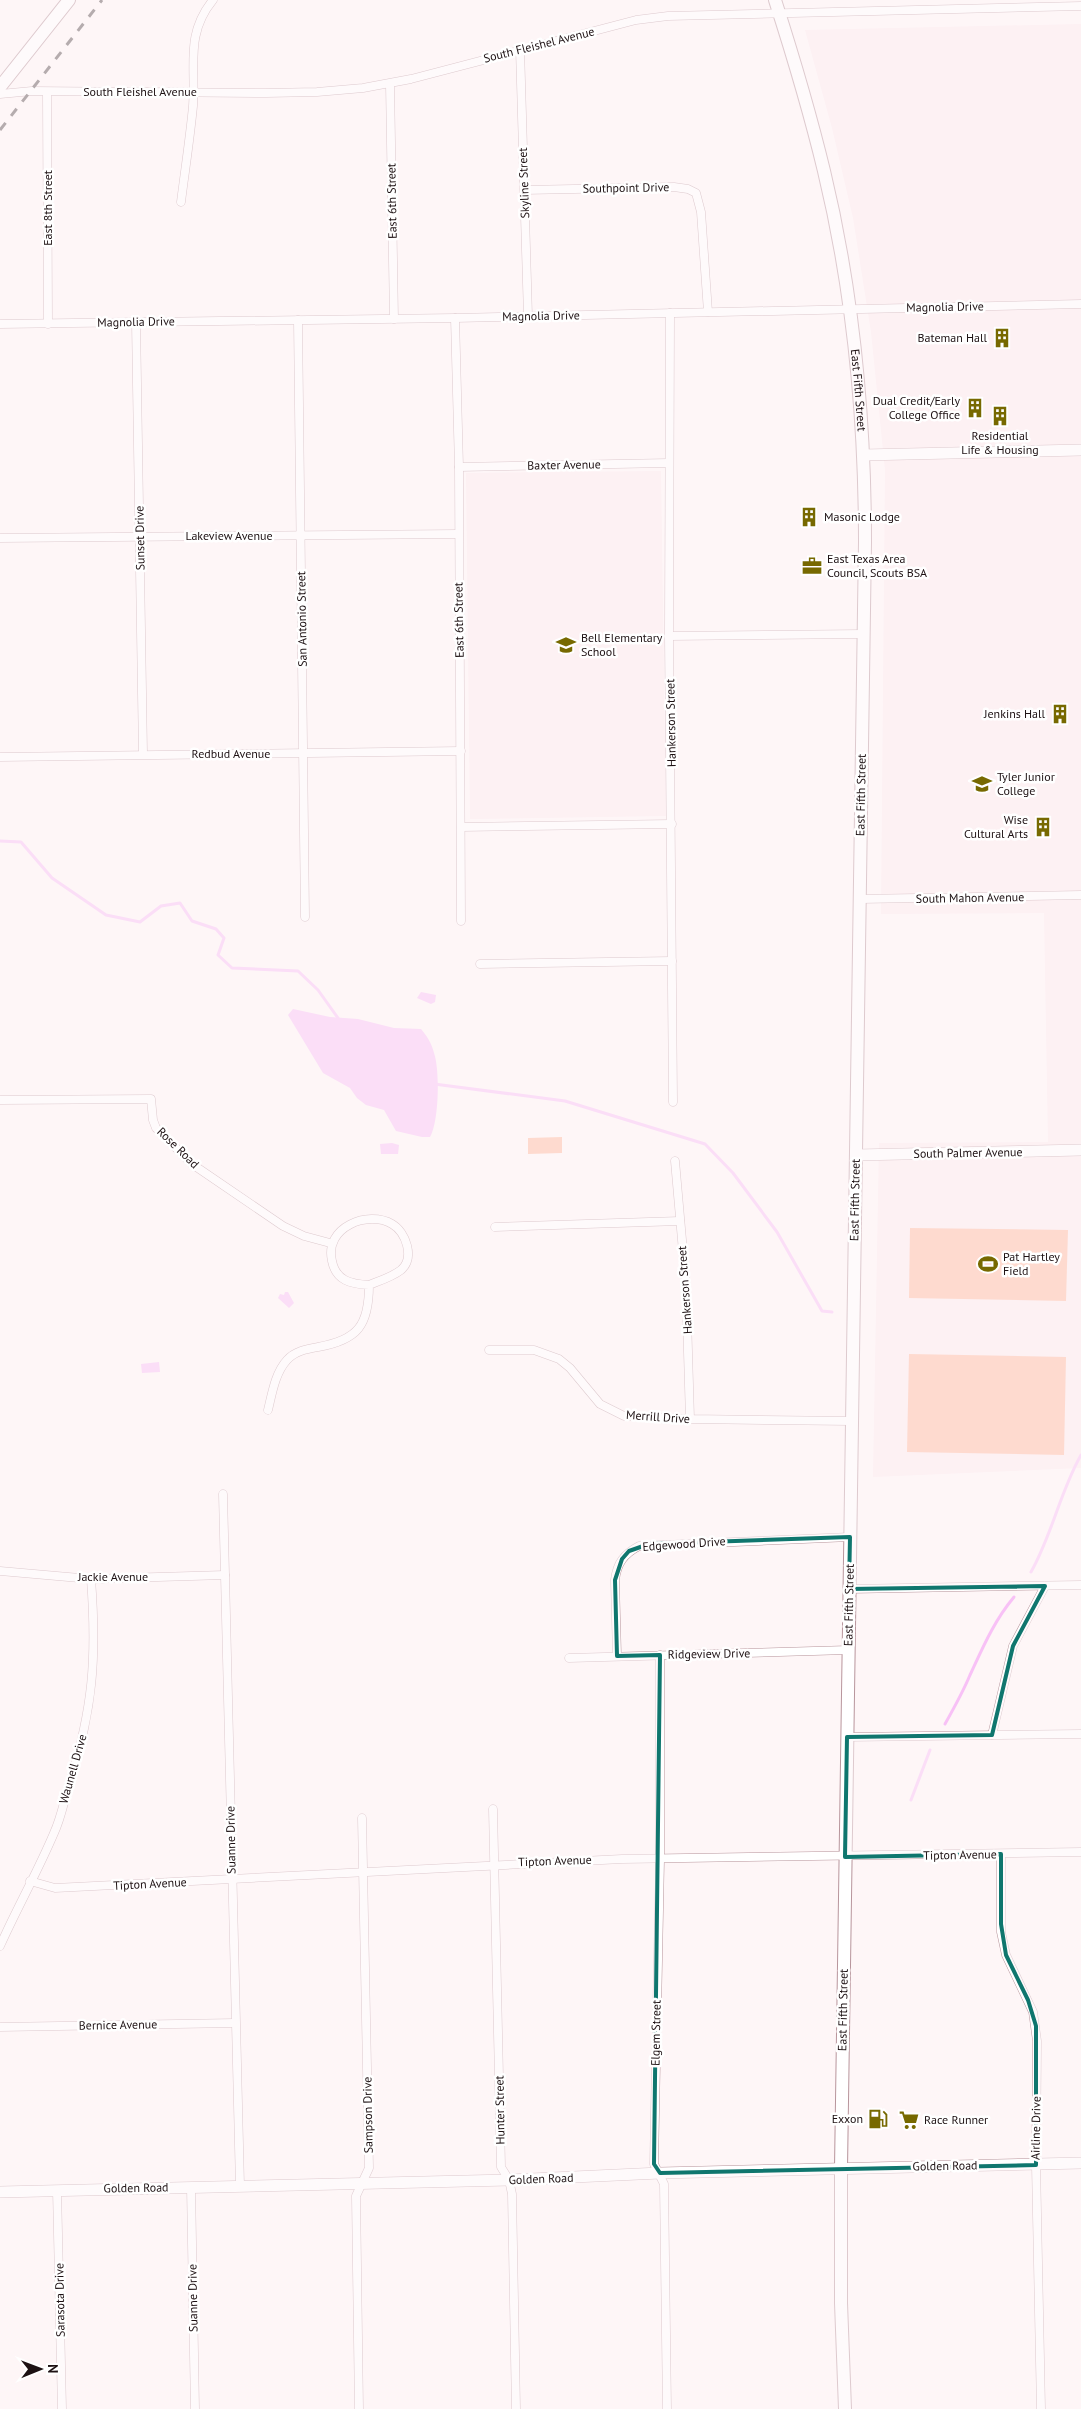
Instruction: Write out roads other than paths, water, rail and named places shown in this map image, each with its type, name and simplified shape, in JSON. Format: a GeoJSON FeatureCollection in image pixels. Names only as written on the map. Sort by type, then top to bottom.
{"type":"FeatureCollection","features":[{"type":"Feature","properties":{"kind":"main road"},"geometry":{"type":"LineString","coordinates":[[0,86],[69,0]]}},
{"type":"Feature","properties":{"kind":"main road","name":"East Fifth Street"},"geometry":{"type":"LineString","coordinates":[[777,6],[824,172],[848,309],[863,455],[865,524],[841,2168],[841,2303],[845,2409]]}},
{"type":"Feature","properties":{"kind":"street"},"geometry":{"type":"LineString","coordinates":[[181,202],[193,92],[193,44],[202,14],[213,0]]}},
{"type":"Feature","properties":{"kind":"street","name":"South Fleishel Avenue"},"geometry":{"type":"LineString","coordinates":[[0,94],[32,91],[317,92],[390,84],[520,49],[652,18],[777,6],[967,4],[1081,6]]}},
{"type":"Feature","properties":{"kind":"street","name":"Skyline Street"},"geometry":{"type":"LineString","coordinates":[[520,49],[528,316]]}},
{"type":"Feature","properties":{"kind":"street","name":"East 6th Street"},"geometry":{"type":"LineString","coordinates":[[390,84],[394,319]]}},
{"type":"Feature","properties":{"kind":"street","name":"East 8th Street"},"geometry":{"type":"LineString","coordinates":[[48,92],[48,324]]}},
{"type":"Feature","properties":{"kind":"street","name":"Southpoint Drive"},"geometry":{"type":"LineString","coordinates":[[524,190],[674,187],[688,189],[696,193],[701,212],[708,312]]}},
{"type":"Feature","properties":{"kind":"street","name":"Magnolia Drive"},"geometry":{"type":"LineString","coordinates":[[0,324],[455,318],[1081,304]]}},
{"type":"Feature","properties":{"kind":"street","name":"Hankerson Street"},"geometry":{"type":"LineString","coordinates":[[670,313],[669,636],[673,1102]]}},
{"type":"Feature","properties":{"kind":"street","name":"East 6th Street"},"geometry":{"type":"LineString","coordinates":[[455,318],[459,467],[461,921]]}},
{"type":"Feature","properties":{"kind":"street","name":"San Antonio Street"},"geometry":{"type":"LineString","coordinates":[[298,320],[305,917]]}},
{"type":"Feature","properties":{"kind":"street","name":"Sunset Drive"},"geometry":{"type":"LineString","coordinates":[[136,322],[143,754]]}},
{"type":"Feature","properties":{"kind":"street"},"geometry":{"type":"LineString","coordinates":[[863,455],[1081,450]]}},
{"type":"Feature","properties":{"kind":"street","name":"Baxter Avenue"},"geometry":{"type":"LineString","coordinates":[[459,467],[669,464]]}},
{"type":"Feature","properties":{"kind":"street","name":"Lakeview Avenue"},"geometry":{"type":"LineString","coordinates":[[0,538],[458,534]]}},
{"type":"Feature","properties":{"kind":"street"},"geometry":{"type":"LineString","coordinates":[[669,636],[863,634]]}},
{"type":"Feature","properties":{"kind":"street","name":"Redbud Avenue"},"geometry":{"type":"LineString","coordinates":[[0,758],[143,754],[461,752]]}},
{"type":"Feature","properties":{"kind":"street"},"geometry":{"type":"LineString","coordinates":[[462,827],[672,824]]}},
{"type":"Feature","properties":{"kind":"street","name":"South Mahon Avenue"},"geometry":{"type":"LineString","coordinates":[[860,900],[1081,895]]}},
{"type":"Feature","properties":{"kind":"street"},"geometry":{"type":"LineString","coordinates":[[480,964],[672,961]]}},
{"type":"Feature","properties":{"kind":"street","name":"Rose Road"},"geometry":{"type":"LineString","coordinates":[[0,1100],[152,1099],[153,1120],[156,1128],[192,1164],[283,1226],[304,1236],[330,1243]]}},
{"type":"Feature","properties":{"kind":"street","name":"South Palmer Avenue"},"geometry":{"type":"LineString","coordinates":[[856,1155],[1081,1150]]}},
{"type":"Feature","properties":{"kind":"street","name":"Hankerson Street"},"geometry":{"type":"LineString","coordinates":[[675,1161],[686,1285],[690,1419]]}},
{"type":"Feature","properties":{"kind":"street"},"geometry":{"type":"LineString","coordinates":[[384,1220],[401,1232],[408,1252],[405,1265],[396,1274],[369,1285],[349,1282],[339,1277],[333,1267],[330,1243],[340,1230],[365,1221],[384,1220]]}},
{"type":"Feature","properties":{"kind":"street"},"geometry":{"type":"LineString","coordinates":[[495,1226],[680,1221]]}},
{"type":"Feature","properties":{"kind":"street"},"geometry":{"type":"LineString","coordinates":[[268,1410],[278,1375],[287,1360],[303,1350],[340,1343],[350,1338],[358,1330],[368,1310],[369,1285]]}},
{"type":"Feature","properties":{"kind":"street","name":"Merrill Drive"},"geometry":{"type":"LineString","coordinates":[[490,1350],[534,1350],[559,1360],[570,1368],[600,1404],[624,1416],[690,1419],[851,1421]]}},
{"type":"Feature","properties":{"kind":"street","name":"Suanne Drive"},"geometry":{"type":"LineString","coordinates":[[223,1494],[240,2186]]}},
{"type":"Feature","properties":{"kind":"street","name":"Edgewood Drive"},"geometry":{"type":"LineString","coordinates":[[617,1656],[615,1580],[619,1564],[629,1551],[649,1544],[850,1537]]}},
{"type":"Feature","properties":{"kind":"street","name":"Jackie Avenue"},"geometry":{"type":"LineString","coordinates":[[0,1571],[90,1579],[225,1575]]}},
{"type":"Feature","properties":{"kind":"street","name":"Waunell Drive"},"geometry":{"type":"LineString","coordinates":[[0,1946],[55,1832],[80,1749],[92,1687],[95,1649],[94,1613],[90,1579]]}},
{"type":"Feature","properties":{"kind":"street"},"geometry":{"type":"LineString","coordinates":[[849,1589],[1081,1585]]}},
{"type":"Feature","properties":{"kind":"street"},"geometry":{"type":"LineString","coordinates":[[992,1734],[1012,1646],[1045,1586]]}},
{"type":"Feature","properties":{"kind":"street","name":"Ridgeview Drive"},"geometry":{"type":"LineString","coordinates":[[569,1658],[848,1650]]}},
{"type":"Feature","properties":{"kind":"street","name":"Elgem Street"},"geometry":{"type":"LineString","coordinates":[[660,1655],[660,1858],[654,2164],[664,2184],[667,2409]]}},
{"type":"Feature","properties":{"kind":"street"},"geometry":{"type":"LineString","coordinates":[[847,1737],[1081,1734]]}},
{"type":"Feature","properties":{"kind":"street","name":"Hunter Street"},"geometry":{"type":"LineString","coordinates":[[493,1809],[501,2167],[509,2180],[512,2194],[516,2409]]}},
{"type":"Feature","properties":{"kind":"street","name":"Sampson Drive"},"geometry":{"type":"LineString","coordinates":[[359,2409],[356,2196],[369,2168],[362,1818]]}},
{"type":"Feature","properties":{"kind":"street","name":"Tipton Avenue"},"geometry":{"type":"LineString","coordinates":[[30,1881],[55,1888],[232,1880],[494,1864],[660,1858],[845,1857],[1081,1852]]}},
{"type":"Feature","properties":{"kind":"street","name":"Airline Drive"},"geometry":{"type":"LineString","coordinates":[[1001,1854],[1001,1924],[1006,1955],[1014,1975],[1028,2000],[1036,2026],[1036,2165],[1042,2409]]}},
{"type":"Feature","properties":{"kind":"street","name":"Bernice Avenue"},"geometry":{"type":"LineString","coordinates":[[0,2027],[235,2023]]}},
{"type":"Feature","properties":{"kind":"street","name":"Golden Road"},"geometry":{"type":"LineString","coordinates":[[0,2192],[509,2180],[660,2173],[841,2168],[1081,2164]]}},
{"type":"Feature","properties":{"kind":"street","name":"Suanne Drive"},"geometry":{"type":"LineString","coordinates":[[191,2187],[195,2409]]}},
{"type":"Feature","properties":{"kind":"street","name":"Sarasota Drive"},"geometry":{"type":"LineString","coordinates":[[57,2190],[62,2409]]}},
{"type":"Feature","properties":{"kind":"waterway"},"geometry":{"type":"LineString","coordinates":[[0,841],[21,842],[52,878],[106,915],[140,922],[161,906],[180,903],[192,921],[216,929],[224,938],[218,955],[232,968],[298,971],[318,990],[338,1018]]}},
{"type":"Feature","properties":{"kind":"waterway"},"geometry":{"type":"LineString","coordinates":[[434,1084],[565,1101],[705,1144],[733,1173],[777,1232],[822,1311],[832,1312]]}},
{"type":"Feature","properties":{"kind":"waterway"},"geometry":{"type":"LineString","coordinates":[[1031,1572],[1081,1455]]}},
{"type":"Feature","properties":{"kind":"waterway"},"geometry":{"type":"LineString","coordinates":[[945,1724],[989,1634],[1014,1597]]}},
{"type":"Feature","properties":{"kind":"waterway"},"geometry":{"type":"LineString","coordinates":[[911,1800],[930,1750]]}},
{"type":"Feature","properties":{"kind":"railway"},"geometry":{"type":"LineString","coordinates":[[0,130],[102,0]]}},
{"type":"Feature","properties":{"kind":"place","name":"Bateman Hall"},"geometry":{"type":"Point","coordinates":[1002,338]}},
{"type":"Feature","properties":{"kind":"place","name":"Dual Credit/Early College Office"},"geometry":{"type":"Point","coordinates":[975,408]}},
{"type":"Feature","properties":{"kind":"place","name":"Residential Life & Housing"},"geometry":{"type":"Point","coordinates":[1000,416]}},
{"type":"Feature","properties":{"kind":"place","name":"Masonic Lodge"},"geometry":{"type":"Point","coordinates":[809,517]}},
{"type":"Feature","properties":{"kind":"place","name":"East Texas Area Council, Scouts BSA"},"geometry":{"type":"Point","coordinates":[812,566]}},
{"type":"Feature","properties":{"kind":"place","name":"Bell Elementary School"},"geometry":{"type":"Point","coordinates":[566,645]}},
{"type":"Feature","properties":{"kind":"place","name":"Jenkins Hall"},"geometry":{"type":"Point","coordinates":[1060,714]}},
{"type":"Feature","properties":{"kind":"place","name":"Tyler Junior College"},"geometry":{"type":"Point","coordinates":[982,784]}},
{"type":"Feature","properties":{"kind":"place","name":"Wise Cultural Arts"},"geometry":{"type":"Point","coordinates":[1043,827]}},
{"type":"Feature","properties":{"kind":"place","name":"Pat Hartley Field"},"geometry":{"type":"Point","coordinates":[988,1264]}},
{"type":"Feature","properties":{"kind":"place","name":"Exxon"},"geometry":{"type":"Point","coordinates":[878,2119]}},
{"type":"Feature","properties":{"kind":"place","name":"Race Runner"},"geometry":{"type":"Point","coordinates":[909,2120]}}]}
